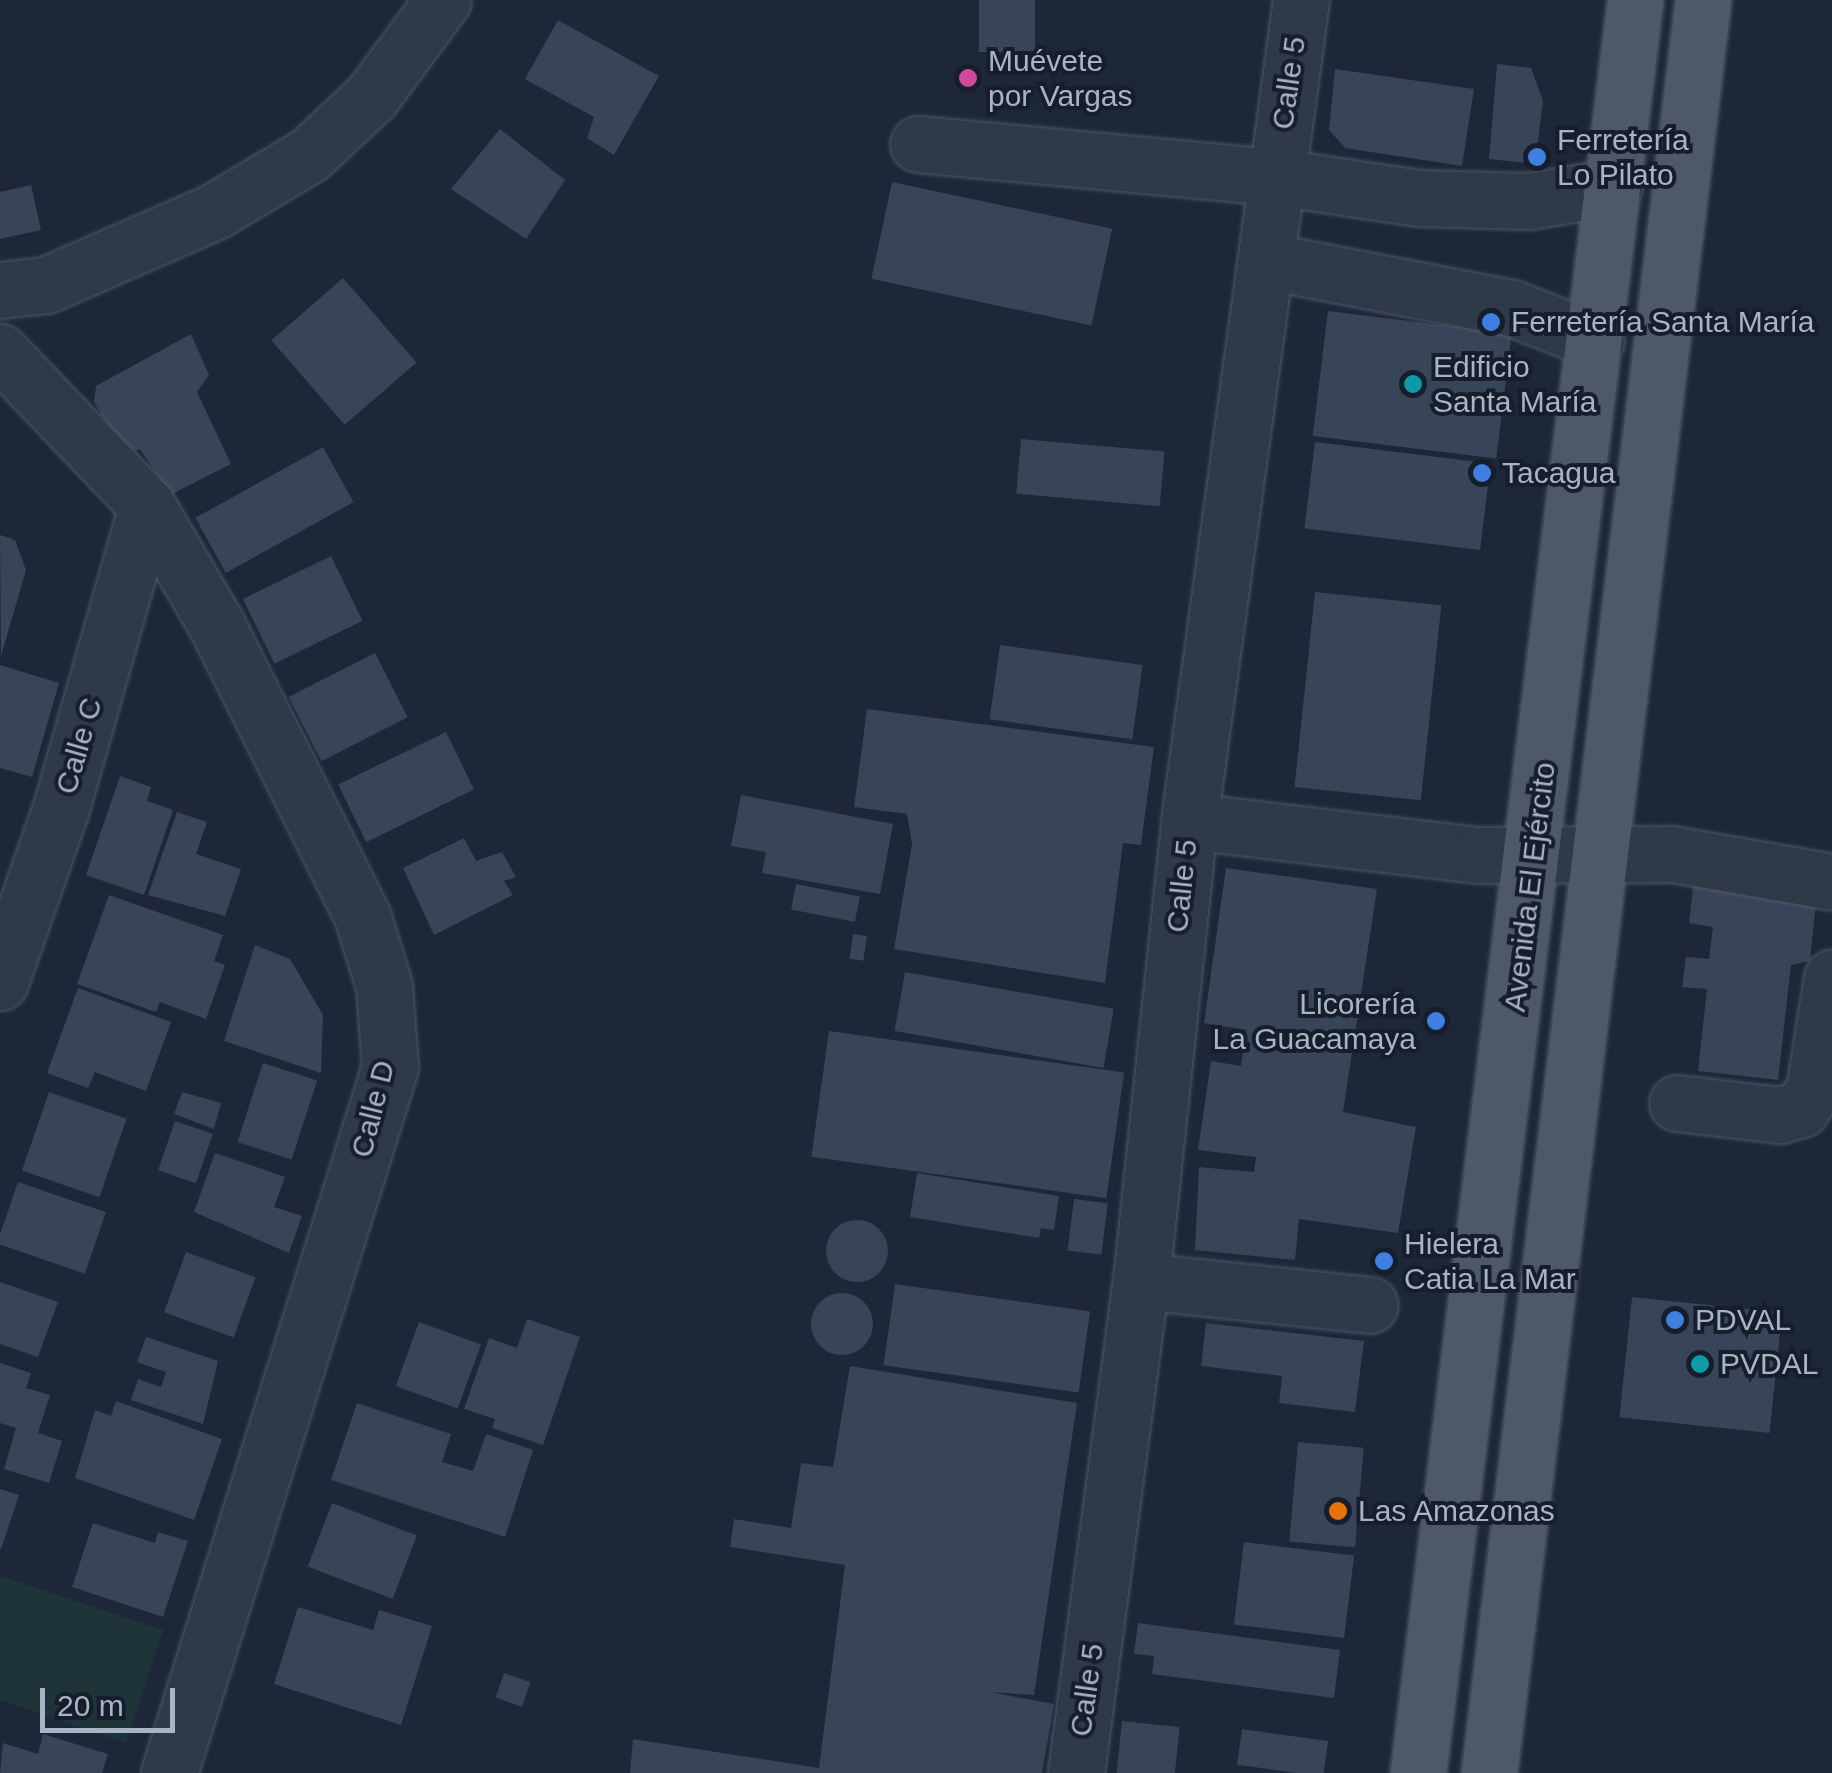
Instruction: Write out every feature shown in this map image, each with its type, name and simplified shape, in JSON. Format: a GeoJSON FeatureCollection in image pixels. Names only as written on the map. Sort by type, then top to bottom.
{"type":"FeatureCollection","features":[{"type":"Feature","properties":{"kind":"main road","name":"Avenida El Ejército"},"geometry":{"type":"LineString","coordinates":[[1418,1773],[1534,854],[1634,0]]}},
{"type":"Feature","properties":{"kind":"main road"},"geometry":{"type":"LineString","coordinates":[[1489,1773],[1603,854],[1703,0]]}},
{"type":"Feature","properties":{"kind":"main road"},"geometry":{"type":"LineString","coordinates":[[1454,1488],[1524,1496]]}},
{"type":"Feature","properties":{"kind":"street"},"geometry":{"type":"LineString","coordinates":[[0,290],[46,284],[81,270],[215,210],[308,155],[372,96],[442,0]]}},
{"type":"Feature","properties":{"kind":"street","name":"Calle 5"},"geometry":{"type":"LineString","coordinates":[[1076,1773],[1141,1281],[1189,821],[1300,0]]}},
{"type":"Feature","properties":{"kind":"street"},"geometry":{"type":"LineString","coordinates":[[918,144],[1277,176],[1419,198],[1529,200],[1614,186]]}},
{"type":"Feature","properties":{"kind":"street"},"geometry":{"type":"LineString","coordinates":[[1267,261],[1512,308],[1596,340]]}},
{"type":"Feature","properties":{"kind":"street","name":"Calle D"},"geometry":{"type":"LineString","coordinates":[[0,352],[147,506],[216,624],[363,918],[384,986],[390,1067],[169,1773]]}},
{"type":"Feature","properties":{"kind":"street","name":"Calle C"},"geometry":{"type":"LineString","coordinates":[[0,982],[62,808],[147,506]]}},
{"type":"Feature","properties":{"kind":"street"},"geometry":{"type":"LineString","coordinates":[[1189,821],[1478,855],[1672,854],[1832,882]]}},
{"type":"Feature","properties":{"kind":"street"},"geometry":{"type":"LineString","coordinates":[[1676,1103],[1780,1115],[1801,1108],[1814,1090],[1832,978]]}},
{"type":"Feature","properties":{"kind":"street"},"geometry":{"type":"LineString","coordinates":[[1141,1281],[1370,1305]]}},
{"type":"Feature","properties":{"kind":"green space"},"geometry":{"type":"Polygon","coordinates":[[[0,1576],[163,1630],[126,1743],[0,1700],[0,1576]]]}},
{"type":"Feature","properties":{"kind":"building"},"geometry":{"type":"Polygon","coordinates":[[[979,0],[1035,0],[1035,52],[979,52],[979,0]]]}},
{"type":"Feature","properties":{"kind":"building"},"geometry":{"type":"Polygon","coordinates":[[[558,20],[659,76],[614,155],[587,138],[594,117],[525,79],[558,20]]]}},
{"type":"Feature","properties":{"kind":"building"},"geometry":{"type":"Polygon","coordinates":[[[1497,64],[1531,68],[1543,101],[1535,164],[1489,159],[1497,64]]]}},
{"type":"Feature","properties":{"kind":"building"},"geometry":{"type":"Polygon","coordinates":[[[1335,69],[1474,89],[1462,166],[1345,148],[1329,130],[1335,69]]]}},
{"type":"Feature","properties":{"kind":"building"},"geometry":{"type":"Polygon","coordinates":[[[500,129],[565,180],[526,239],[451,189],[500,129]]]}},
{"type":"Feature","properties":{"kind":"building"},"geometry":{"type":"Polygon","coordinates":[[[892,182],[1112,229],[1091,326],[871,279],[892,182]]]}},
{"type":"Feature","properties":{"kind":"building"},"geometry":{"type":"Polygon","coordinates":[[[31,185],[41,230],[0,239],[0,192],[31,185]]]}},
{"type":"Feature","properties":{"kind":"building"},"geometry":{"type":"Polygon","coordinates":[[[343,278],[416,363],[345,425],[271,340],[343,278]]]}},
{"type":"Feature","properties":{"kind":"building","name":"Edificio Santa María"},"geometry":{"type":"Polygon","coordinates":[[[1328,311],[1512,334],[1496,459],[1313,436],[1328,311]]]}},
{"type":"Feature","properties":{"kind":"building"},"geometry":{"type":"Polygon","coordinates":[[[191,334],[209,375],[197,392],[231,464],[170,495],[140,449],[124,455],[94,402],[96,386],[191,334]]]}},
{"type":"Feature","properties":{"kind":"building"},"geometry":{"type":"Polygon","coordinates":[[[1021,439],[1164,452],[1160,506],[1016,494],[1021,439]]]}},
{"type":"Feature","properties":{"kind":"building"},"geometry":{"type":"Polygon","coordinates":[[[1315,442],[1491,464],[1480,550],[1304,528],[1315,442]]]}},
{"type":"Feature","properties":{"kind":"building"},"geometry":{"type":"Polygon","coordinates":[[[323,447],[354,502],[226,573],[195,518],[323,447]]]}},
{"type":"Feature","properties":{"kind":"building"},"geometry":{"type":"Polygon","coordinates":[[[0,535],[15,540],[26,570],[1,656],[0,535]]]}},
{"type":"Feature","properties":{"kind":"building"},"geometry":{"type":"Polygon","coordinates":[[[331,556],[363,621],[274,664],[243,599],[331,556]]]}},
{"type":"Feature","properties":{"kind":"building"},"geometry":{"type":"Polygon","coordinates":[[[1315,592],[1441,605],[1421,800],[1295,787],[1315,592]]]}},
{"type":"Feature","properties":{"kind":"building"},"geometry":{"type":"Polygon","coordinates":[[[1000,645],[1143,665],[1132,739],[990,719],[1000,645]]]}},
{"type":"Feature","properties":{"kind":"building"},"geometry":{"type":"Polygon","coordinates":[[[375,653],[408,717],[321,761],[289,697],[375,653]]]}},
{"type":"Feature","properties":{"kind":"building"},"geometry":{"type":"Polygon","coordinates":[[[0,665],[59,683],[32,777],[0,768],[0,665]]]}},
{"type":"Feature","properties":{"kind":"building"},"geometry":{"type":"Polygon","coordinates":[[[867,709],[1154,747],[1141,845],[1123,843],[1105,983],[894,949],[912,844],[907,814],[854,807],[867,709]]]}},
{"type":"Feature","properties":{"kind":"building"},"geometry":{"type":"Polygon","coordinates":[[[446,732],[474,790],[366,842],[338,785],[446,732]]]}},
{"type":"Feature","properties":{"kind":"building"},"geometry":{"type":"Polygon","coordinates":[[[120,776],[151,787],[147,801],[173,810],[144,895],[86,875],[120,776]]]}},
{"type":"Feature","properties":{"kind":"building"},"geometry":{"type":"Polygon","coordinates":[[[741,795],[893,824],[880,894],[762,873],[766,852],[731,846],[741,795]]]}},
{"type":"Feature","properties":{"kind":"building"},"geometry":{"type":"Polygon","coordinates":[[[177,812],[207,822],[196,854],[241,869],[225,916],[148,895],[177,812]]]}},
{"type":"Feature","properties":{"kind":"building"},"geometry":{"type":"Polygon","coordinates":[[[464,838],[476,861],[502,852],[516,877],[504,881],[513,895],[434,935],[403,868],[464,838]]]}},
{"type":"Feature","properties":{"kind":"building"},"geometry":{"type":"Polygon","coordinates":[[[1226,868],[1377,889],[1343,1112],[1416,1127],[1398,1233],[1299,1219],[1295,1260],[1195,1250],[1199,1167],[1254,1172],[1256,1157],[1198,1150],[1211,1061],[1241,1066],[1246,1030],[1204,1023],[1226,868]]]}},
{"type":"Feature","properties":{"kind":"building"},"geometry":{"type":"Polygon","coordinates":[[[1694,879],[1817,893],[1810,961],[1791,965],[1778,1080],[1698,1071],[1707,989],[1682,987],[1686,957],[1709,959],[1713,927],[1689,923],[1694,879]]]}},
{"type":"Feature","properties":{"kind":"building"},"geometry":{"type":"Polygon","coordinates":[[[796,884],[860,896],[855,922],[791,910],[796,884]]]}},
{"type":"Feature","properties":{"kind":"building"},"geometry":{"type":"Polygon","coordinates":[[[109,895],[223,935],[214,961],[225,965],[206,1019],[160,1002],[156,1012],[77,984],[109,895]]]}},
{"type":"Feature","properties":{"kind":"building"},"geometry":{"type":"Polygon","coordinates":[[[853,934],[867,936],[863,961],[850,959],[853,934]]]}},
{"type":"Feature","properties":{"kind":"building"},"geometry":{"type":"Polygon","coordinates":[[[255,945],[290,959],[323,1015],[321,1073],[224,1041],[255,945]]]}},
{"type":"Feature","properties":{"kind":"building"},"geometry":{"type":"Polygon","coordinates":[[[905,972],[1114,1009],[1103,1068],[895,1031],[905,972]]]}},
{"type":"Feature","properties":{"kind":"building"},"geometry":{"type":"Polygon","coordinates":[[[78,988],[171,1022],[146,1091],[95,1072],[88,1088],[47,1073],[78,988]]]}},
{"type":"Feature","properties":{"kind":"building"},"geometry":{"type":"Polygon","coordinates":[[[829,1031],[1124,1072],[1106,1198],[811,1157],[829,1031]]]}},
{"type":"Feature","properties":{"kind":"building"},"geometry":{"type":"Polygon","coordinates":[[[263,1063],[317,1081],[292,1160],[237,1142],[263,1063]]]}},
{"type":"Feature","properties":{"kind":"building"},"geometry":{"type":"Polygon","coordinates":[[[49,1092],[127,1119],[100,1197],[22,1170],[49,1092]]]}},
{"type":"Feature","properties":{"kind":"building"},"geometry":{"type":"Polygon","coordinates":[[[182,1092],[221,1103],[214,1129],[174,1114],[182,1092]]]}},
{"type":"Feature","properties":{"kind":"building"},"geometry":{"type":"Polygon","coordinates":[[[175,1121],[213,1134],[196,1183],[158,1170],[175,1121]]]}},
{"type":"Feature","properties":{"kind":"building"},"geometry":{"type":"Polygon","coordinates":[[[215,1153],[285,1177],[274,1207],[302,1216],[289,1253],[194,1212],[215,1153]]]}},
{"type":"Feature","properties":{"kind":"building"},"geometry":{"type":"Polygon","coordinates":[[[917,1173],[1059,1196],[1054,1230],[1041,1228],[1039,1238],[910,1217],[917,1173]]]}},
{"type":"Feature","properties":{"kind":"building"},"geometry":{"type":"Polygon","coordinates":[[[18,1182],[106,1212],[85,1274],[0,1245],[18,1182]]]}},
{"type":"Feature","properties":{"kind":"building"},"geometry":{"type":"Polygon","coordinates":[[[1074,1199],[1108,1203],[1101,1255],[1068,1251],[1074,1199]]]}},
{"type":"Feature","properties":{"kind":"building"},"geometry":{"type":"Polygon","coordinates":[[[857,1220],[879,1229],[888,1251],[879,1273],[857,1282],[835,1273],[826,1251],[835,1229],[857,1220]]]}},
{"type":"Feature","properties":{"kind":"building"},"geometry":{"type":"Polygon","coordinates":[[[186,1252],[256,1277],[234,1337],[164,1312],[186,1252]]]}},
{"type":"Feature","properties":{"kind":"building"},"geometry":{"type":"Polygon","coordinates":[[[0,1282],[58,1302],[38,1357],[0,1344],[0,1282]]]}},
{"type":"Feature","properties":{"kind":"building"},"geometry":{"type":"Polygon","coordinates":[[[895,1284],[1090,1311],[1079,1393],[884,1365],[895,1284]]]}},
{"type":"Feature","properties":{"kind":"building"},"geometry":{"type":"Polygon","coordinates":[[[842,1293],[864,1302],[873,1324],[864,1346],[842,1355],[820,1346],[811,1324],[820,1302],[842,1293]]]}},
{"type":"Feature","properties":{"kind":"building","name":"PVDAL"},"geometry":{"type":"Polygon","coordinates":[[[1632,1297],[1782,1313],[1770,1433],[1619,1417],[1632,1297]]]}},
{"type":"Feature","properties":{"kind":"building"},"geometry":{"type":"Polygon","coordinates":[[[527,1319],[580,1337],[543,1445],[492,1428],[495,1419],[464,1409],[489,1338],[517,1348],[527,1319]]]}},
{"type":"Feature","properties":{"kind":"building"},"geometry":{"type":"Polygon","coordinates":[[[419,1322],[481,1345],[458,1408],[396,1386],[419,1322]]]}},
{"type":"Feature","properties":{"kind":"building"},"geometry":{"type":"Polygon","coordinates":[[[1206,1323],[1364,1341],[1355,1412],[1279,1403],[1282,1376],[1201,1366],[1206,1323]]]}},
{"type":"Feature","properties":{"kind":"building"},"geometry":{"type":"Polygon","coordinates":[[[146,1337],[218,1361],[203,1424],[131,1400],[138,1379],[161,1387],[166,1372],[137,1362],[146,1337]]]}},
{"type":"Feature","properties":{"kind":"building"},"geometry":{"type":"Polygon","coordinates":[[[0,1363],[31,1373],[26,1388],[50,1395],[38,1433],[62,1441],[49,1483],[4,1469],[16,1428],[0,1423],[0,1363]]]}},
{"type":"Feature","properties":{"kind":"building"},"geometry":{"type":"Polygon","coordinates":[[[850,1366],[1077,1403],[1034,1695],[990,1692],[1054,1704],[1042,1773],[630,1773],[633,1739],[819,1768],[845,1565],[730,1547],[734,1519],[791,1528],[801,1463],[833,1467],[850,1366]]]}},
{"type":"Feature","properties":{"kind":"building"},"geometry":{"type":"Polygon","coordinates":[[[116,1401],[222,1439],[194,1520],[75,1478],[95,1410],[111,1416],[116,1401]]]}},
{"type":"Feature","properties":{"kind":"building"},"geometry":{"type":"Polygon","coordinates":[[[357,1403],[451,1434],[442,1462],[473,1471],[486,1434],[533,1450],[505,1537],[331,1480],[357,1403]]]}},
{"type":"Feature","properties":{"kind":"building"},"geometry":{"type":"Polygon","coordinates":[[[1298,1442],[1364,1448],[1355,1547],[1289,1542],[1298,1442]]]}},
{"type":"Feature","properties":{"kind":"building"},"geometry":{"type":"Polygon","coordinates":[[[0,1489],[19,1495],[1,1549],[0,1549],[0,1489]]]}},
{"type":"Feature","properties":{"kind":"building"},"geometry":{"type":"Polygon","coordinates":[[[332,1503],[417,1536],[393,1599],[308,1566],[332,1503]]]}},
{"type":"Feature","properties":{"kind":"building"},"geometry":{"type":"Polygon","coordinates":[[[93,1523],[155,1543],[158,1532],[188,1541],[163,1617],[72,1587],[93,1523]]]}},
{"type":"Feature","properties":{"kind":"building"},"geometry":{"type":"Polygon","coordinates":[[[1244,1542],[1354,1556],[1344,1638],[1234,1624],[1244,1542]]]}},
{"type":"Feature","properties":{"kind":"building"},"geometry":{"type":"Polygon","coordinates":[[[298,1607],[373,1630],[379,1610],[432,1626],[401,1725],[274,1684],[298,1607]]]}},
{"type":"Feature","properties":{"kind":"building"},"geometry":{"type":"Polygon","coordinates":[[[1138,1623],[1340,1650],[1334,1698],[1152,1674],[1154,1656],[1134,1654],[1138,1623]]]}},
{"type":"Feature","properties":{"kind":"building"},"geometry":{"type":"Polygon","coordinates":[[[504,1673],[530,1682],[522,1707],[496,1698],[504,1673]]]}},
{"type":"Feature","properties":{"kind":"building"},"geometry":{"type":"Polygon","coordinates":[[[1122,1721],[1180,1727],[1175,1773],[1117,1773],[1122,1721]]]}},
{"type":"Feature","properties":{"kind":"building"},"geometry":{"type":"Polygon","coordinates":[[[1242,1729],[1328,1741],[1324,1773],[1237,1765],[1242,1729]]]}},
{"type":"Feature","properties":{"kind":"building"},"geometry":{"type":"Polygon","coordinates":[[[43,1734],[108,1754],[102,1773],[0,1773],[3,1743],[38,1754],[43,1734]]]}},
{"type":"Feature","properties":{"kind":"place","name":"Muévete por Vargas"},"geometry":{"type":"Point","coordinates":[968,78]}},
{"type":"Feature","properties":{"kind":"place","name":"Ferretería Lo Pilato"},"geometry":{"type":"Point","coordinates":[1537,157]}},
{"type":"Feature","properties":{"kind":"place","name":"Ferretería Santa María"},"geometry":{"type":"Point","coordinates":[1491,322]}},
{"type":"Feature","properties":{"kind":"place","name":"Edificio Santa María"},"geometry":{"type":"Point","coordinates":[1413,384]}},
{"type":"Feature","properties":{"kind":"place","name":"Tacagua"},"geometry":{"type":"Point","coordinates":[1482,473]}},
{"type":"Feature","properties":{"kind":"place","name":"Licorería La Guacamaya"},"geometry":{"type":"Point","coordinates":[1436,1021]}},
{"type":"Feature","properties":{"kind":"place","name":"Hielera Catia La Mar"},"geometry":{"type":"Point","coordinates":[1384,1261]}},
{"type":"Feature","properties":{"kind":"place","name":"PDVAL"},"geometry":{"type":"Point","coordinates":[1675,1320]}},
{"type":"Feature","properties":{"kind":"place","name":"PVDAL"},"geometry":{"type":"Point","coordinates":[1700,1364]}},
{"type":"Feature","properties":{"kind":"place","name":"Las Amazonas"},"geometry":{"type":"Point","coordinates":[1338,1511]}}]}
